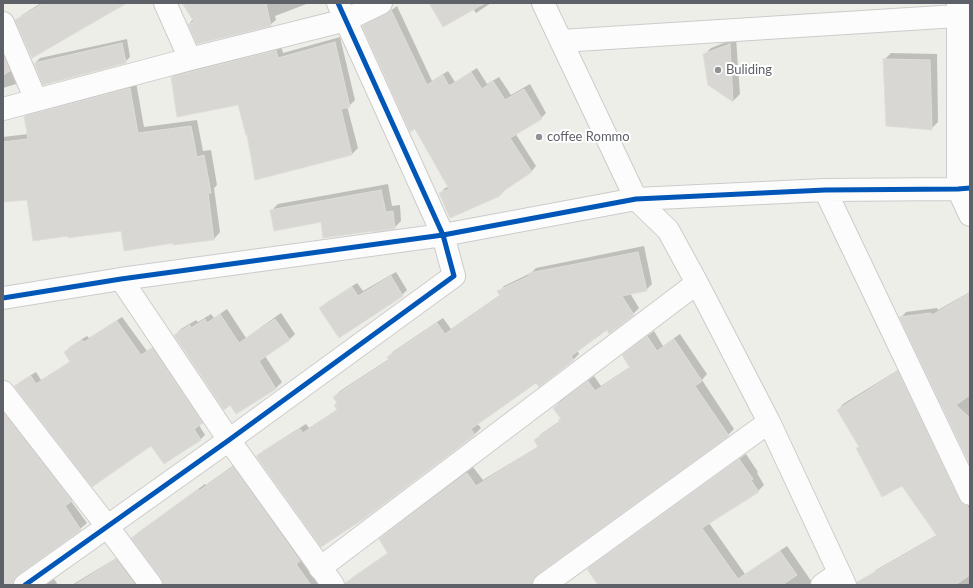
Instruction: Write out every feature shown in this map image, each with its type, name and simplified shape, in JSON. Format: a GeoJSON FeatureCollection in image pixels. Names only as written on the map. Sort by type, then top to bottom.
{"type":"FeatureCollection","features":[{"type":"Feature","properties":{"kind":"street"},"geometry":{"type":"LineString","coordinates":[[165,3],[190,59]]}},
{"type":"Feature","properties":{"kind":"street"},"geometry":{"type":"LineString","coordinates":[[3,109],[190,59],[342,12],[381,3]]}},
{"type":"Feature","properties":{"kind":"street"},"geometry":{"type":"LineString","coordinates":[[543,3],[636,199],[668,230],[697,283],[768,422],[835,581]]}},
{"type":"Feature","properties":{"kind":"street"},"geometry":{"type":"LineString","coordinates":[[561,41],[957,10],[964,189],[970,215]]}},
{"type":"Feature","properties":{"kind":"street"},"geometry":{"type":"LineString","coordinates":[[25,585],[229,440],[454,276],[443,235],[342,12]]}},
{"type":"Feature","properties":{"kind":"street"},"geometry":{"type":"LineString","coordinates":[[3,23],[36,100]]}},
{"type":"Feature","properties":{"kind":"street"},"geometry":{"type":"LineString","coordinates":[[3,298],[443,235],[636,199],[825,190],[964,189]]}},
{"type":"Feature","properties":{"kind":"street"},"geometry":{"type":"LineString","coordinates":[[825,190],[970,494]]}},
{"type":"Feature","properties":{"kind":"street"},"geometry":{"type":"LineString","coordinates":[[121,280],[229,440],[327,577],[697,283]]}},
{"type":"Feature","properties":{"kind":"street"},"geometry":{"type":"LineString","coordinates":[[3,392],[151,585]]}},
{"type":"Feature","properties":{"kind":"street"},"geometry":{"type":"LineString","coordinates":[[544,585],[768,422]]}},
{"type":"Feature","properties":{"kind":"building"},"geometry":{"type":"Polygon","coordinates":[[[44,3],[127,3],[32,58],[15,20],[44,3]]]}},
{"type":"Feature","properties":{"kind":"building"},"geometry":{"type":"Polygon","coordinates":[[[182,3],[266,3],[271,26],[197,44],[188,24],[194,22],[182,3]]]}},
{"type":"Feature","properties":{"kind":"building"},"geometry":{"type":"Polygon","coordinates":[[[429,3],[485,3],[443,27],[429,3]]]}},
{"type":"Feature","properties":{"kind":"building"},"geometry":{"type":"Polygon","coordinates":[[[391,10],[427,85],[443,75],[449,86],[471,72],[482,89],[493,81],[505,100],[524,89],[542,119],[510,138],[532,172],[499,194],[500,196],[450,218],[439,193],[449,189],[415,129],[410,132],[362,26],[391,10]]]}},
{"type":"Feature","properties":{"kind":"building"},"geometry":{"type":"Polygon","coordinates":[[[335,42],[350,107],[341,109],[352,155],[255,180],[247,135],[238,105],[177,117],[171,77],[276,50],[278,58],[335,42]]]}},
{"type":"Feature","properties":{"kind":"building"},"geometry":{"type":"Polygon","coordinates":[[[122,43],[126,63],[43,85],[34,63],[122,43]]]}},
{"type":"Feature","properties":{"kind":"building","name":"Buliding"},"geometry":{"type":"Polygon","coordinates":[[[730,44],[733,102],[708,85],[703,54],[730,44]]]}},
{"type":"Feature","properties":{"kind":"building"},"geometry":{"type":"Polygon","coordinates":[[[3,55],[10,71],[3,75],[3,55]]]}},
{"type":"Feature","properties":{"kind":"building"},"geometry":{"type":"Polygon","coordinates":[[[883,59],[930,60],[932,130],[886,126],[883,59]]]}},
{"type":"Feature","properties":{"kind":"building"},"geometry":{"type":"Polygon","coordinates":[[[130,88],[138,133],[191,126],[197,157],[204,155],[211,193],[208,193],[214,240],[173,245],[173,243],[124,251],[121,231],[33,241],[27,200],[3,202],[3,142],[28,139],[24,116],[130,88]]]}},
{"type":"Feature","properties":{"kind":"building"},"geometry":{"type":"Polygon","coordinates":[[[381,190],[386,212],[393,211],[395,229],[323,238],[321,222],[274,231],[270,210],[381,190]]]}},
{"type":"Feature","properties":{"kind":"building"},"geometry":{"type":"Polygon","coordinates":[[[638,252],[647,291],[622,296],[634,315],[609,334],[607,330],[571,356],[574,360],[539,387],[536,383],[471,429],[475,435],[365,518],[321,547],[256,456],[300,429],[303,433],[337,410],[334,405],[337,403],[333,397],[389,360],[387,357],[437,323],[445,334],[500,296],[497,291],[529,276],[529,273],[638,252]]]}},
{"type":"Feature","properties":{"kind":"building"},"geometry":{"type":"Polygon","coordinates":[[[391,276],[403,296],[339,338],[319,308],[352,287],[358,296],[391,276]]]}},
{"type":"Feature","properties":{"kind":"building"},"geometry":{"type":"Polygon","coordinates":[[[970,293],[970,395],[956,405],[970,418],[970,465],[899,317],[931,313],[932,315],[970,293]]]}},
{"type":"Feature","properties":{"kind":"building"},"geometry":{"type":"Polygon","coordinates":[[[220,314],[239,343],[275,319],[290,340],[259,361],[276,389],[236,414],[230,405],[224,410],[174,335],[190,325],[191,328],[205,319],[207,323],[220,314]]]}},
{"type":"Feature","properties":{"kind":"building"},"geometry":{"type":"Polygon","coordinates":[[[117,321],[141,355],[152,348],[203,423],[194,429],[201,440],[164,464],[151,446],[92,487],[14,386],[31,376],[36,384],[70,362],[64,352],[82,340],[84,342],[117,321]]]}},
{"type":"Feature","properties":{"kind":"building"},"geometry":{"type":"Polygon","coordinates":[[[647,336],[657,351],[674,339],[702,381],[695,386],[729,436],[537,575],[530,585],[345,585],[345,583],[388,554],[379,539],[467,473],[476,486],[538,447],[534,440],[560,422],[558,420],[561,419],[553,408],[588,381],[595,391],[630,368],[622,355],[647,336]]]}},
{"type":"Feature","properties":{"kind":"building"},"geometry":{"type":"Polygon","coordinates":[[[898,371],[959,499],[970,510],[970,575],[955,585],[857,585],[857,582],[937,536],[902,486],[882,497],[856,448],[859,447],[837,410],[898,371]]]}},
{"type":"Feature","properties":{"kind":"building"},"geometry":{"type":"Polygon","coordinates":[[[3,412],[72,501],[65,506],[81,530],[18,575],[14,579],[13,585],[3,585],[3,412]]]}},
{"type":"Feature","properties":{"kind":"building"},"geometry":{"type":"Polygon","coordinates":[[[739,459],[753,479],[751,480],[759,492],[702,528],[738,579],[780,551],[797,575],[782,585],[598,585],[587,569],[739,459]]]}},
{"type":"Feature","properties":{"kind":"building"},"geometry":{"type":"Polygon","coordinates":[[[233,467],[300,561],[296,564],[311,585],[163,585],[161,578],[131,538],[198,489],[199,491],[233,467]]]}},
{"type":"Feature","properties":{"kind":"building"},"geometry":{"type":"Polygon","coordinates":[[[116,559],[135,585],[75,585],[116,559]]]}},
{"type":"Feature","properties":{"kind":"cycle path"},"geometry":{"type":"LineString","coordinates":[[25,585],[229,440],[454,276],[443,235],[338,3]]}},
{"type":"Feature","properties":{"kind":"cycle path"},"geometry":{"type":"LineString","coordinates":[[3,298],[121,279],[443,235],[636,199],[825,190],[970,188]]}},
{"type":"Feature","properties":{"kind":"place","name":"Buliding"},"geometry":{"type":"Point","coordinates":[718,70]}},
{"type":"Feature","properties":{"kind":"place","name":"coffee Rommo"},"geometry":{"type":"Point","coordinates":[539,137]}}]}
